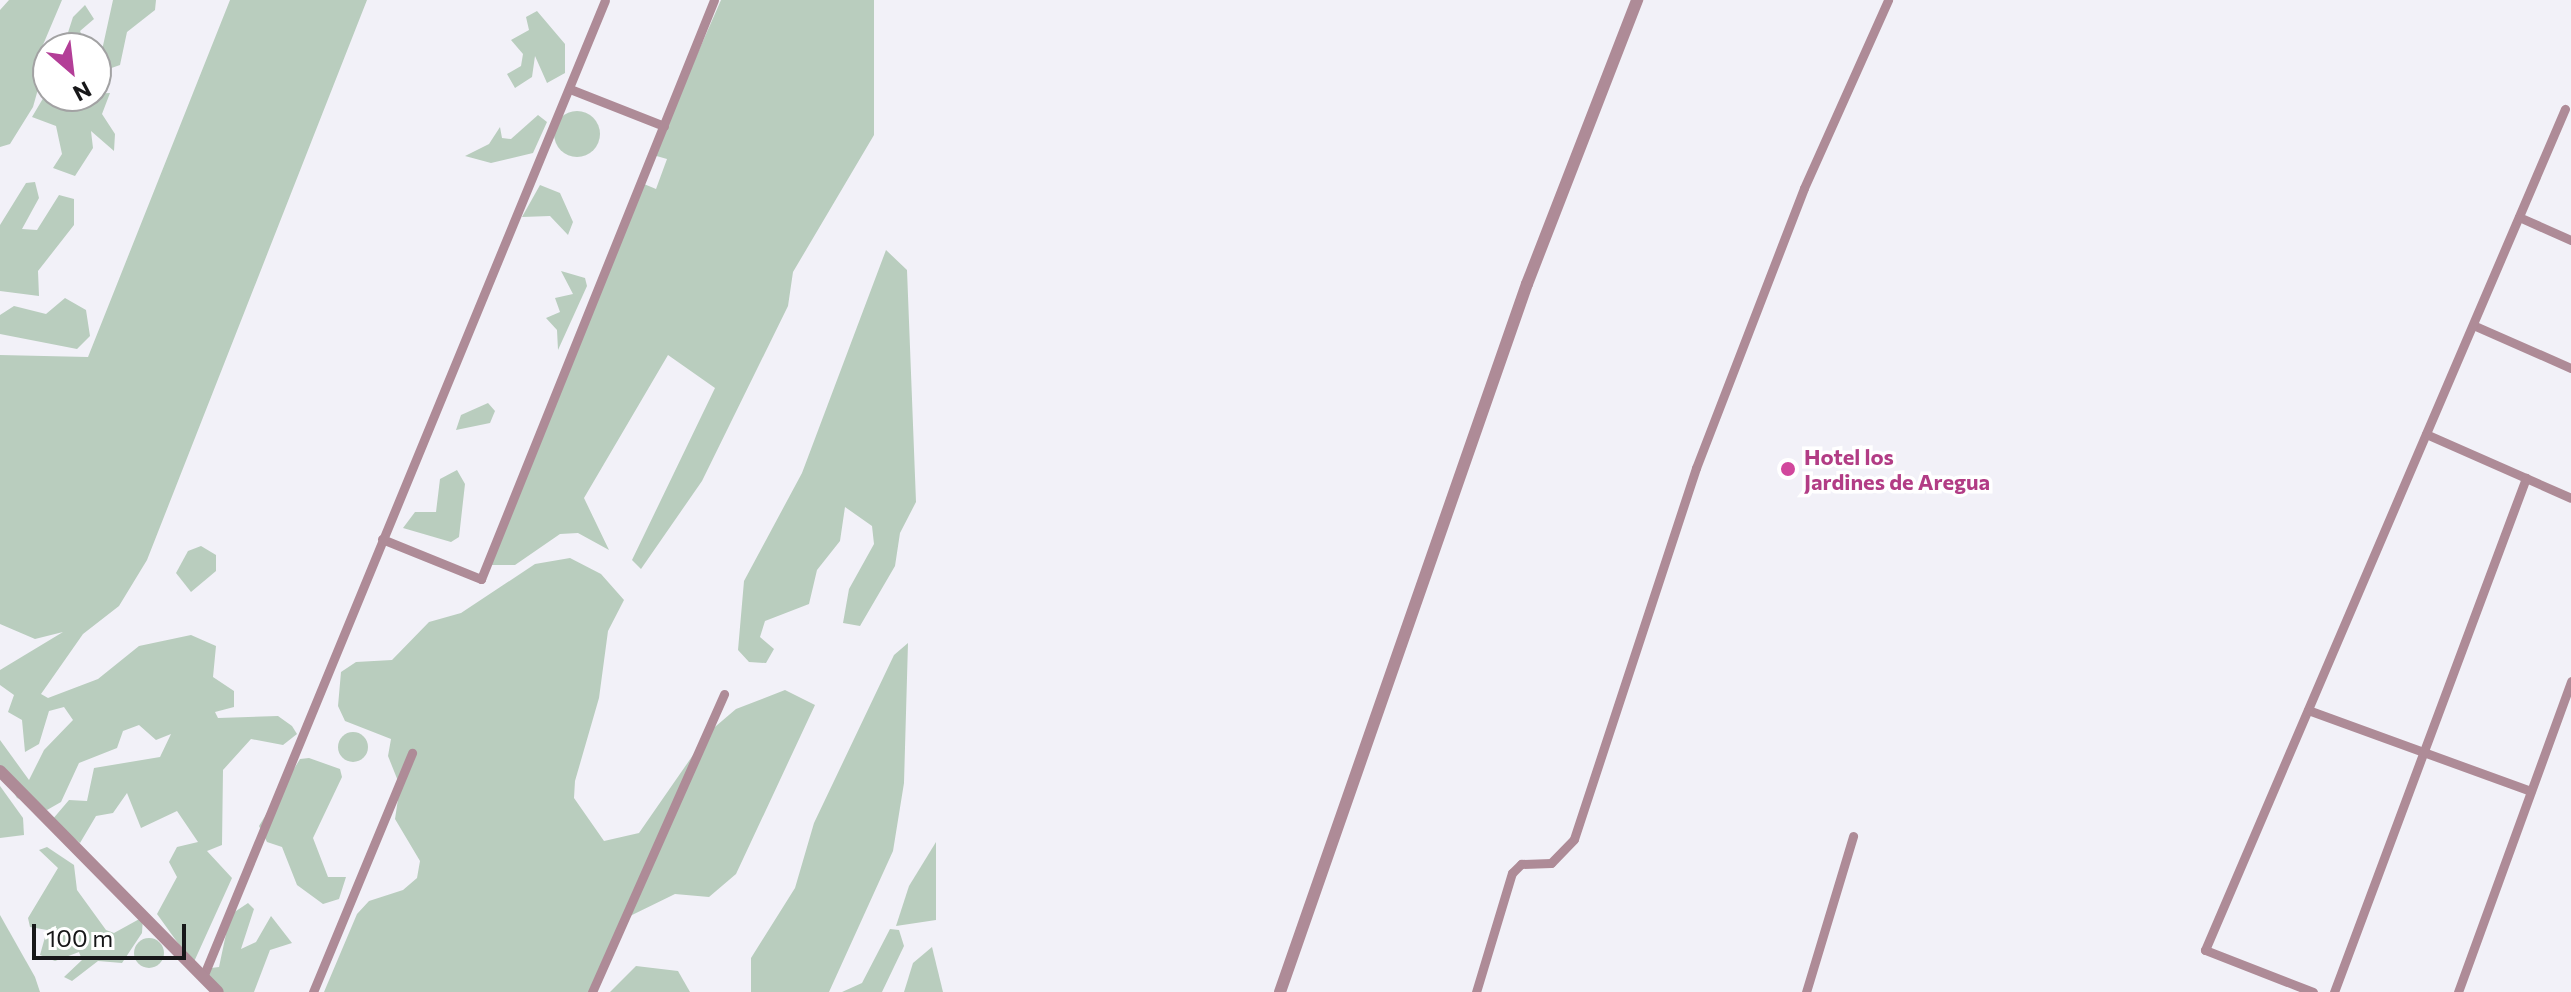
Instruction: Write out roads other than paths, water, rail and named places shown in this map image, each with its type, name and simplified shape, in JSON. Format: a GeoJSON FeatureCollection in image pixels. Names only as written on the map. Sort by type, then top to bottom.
{"type":"FeatureCollection","features":[{"type":"Feature","properties":{"kind":"street"},"geometry":{"type":"LineString","coordinates":[[203,977],[605,0]]}},
{"type":"Feature","properties":{"kind":"street"},"geometry":{"type":"LineString","coordinates":[[382,539],[481,579],[714,0]]}},
{"type":"Feature","properties":{"kind":"street"},"geometry":{"type":"LineString","coordinates":[[1280,992],[1527,284],[1637,0]]}},
{"type":"Feature","properties":{"kind":"street"},"geometry":{"type":"LineString","coordinates":[[1476,992],[1512,873],[1521,864],[1551,863],[1574,839],[1696,468],[1804,188],[1888,0]]}},
{"type":"Feature","properties":{"kind":"street"},"geometry":{"type":"LineString","coordinates":[[570,89],[664,126]]}},
{"type":"Feature","properties":{"kind":"street"},"geometry":{"type":"LineString","coordinates":[[2313,992],[2205,950],[2565,109]]}},
{"type":"Feature","properties":{"kind":"street"},"geometry":{"type":"LineString","coordinates":[[2519,217],[2571,240]]}},
{"type":"Feature","properties":{"kind":"street"},"geometry":{"type":"LineString","coordinates":[[2473,325],[2571,368]]}},
{"type":"Feature","properties":{"kind":"street"},"geometry":{"type":"LineString","coordinates":[[2426,434],[2571,498]]}},
{"type":"Feature","properties":{"kind":"street"},"geometry":{"type":"LineString","coordinates":[[2334,992],[2526,478]]}},
{"type":"Feature","properties":{"kind":"street"},"geometry":{"type":"LineString","coordinates":[[2458,992],[2571,681]]}},
{"type":"Feature","properties":{"kind":"street"},"geometry":{"type":"LineString","coordinates":[[592,992],[724,694]]}},
{"type":"Feature","properties":{"kind":"street"},"geometry":{"type":"LineString","coordinates":[[2308,710],[2531,791]]}},
{"type":"Feature","properties":{"kind":"street"},"geometry":{"type":"LineString","coordinates":[[313,992],[412,753]]}},
{"type":"Feature","properties":{"kind":"street"},"geometry":{"type":"LineString","coordinates":[[0,771],[218,992]]}},
{"type":"Feature","properties":{"kind":"street"},"geometry":{"type":"LineString","coordinates":[[1806,992],[1853,836]]}},
{"type":"Feature","properties":{"kind":"place","name":"Hotel los Jardines de Aregua"},"geometry":{"type":"Point","coordinates":[1788,469]}}]}
